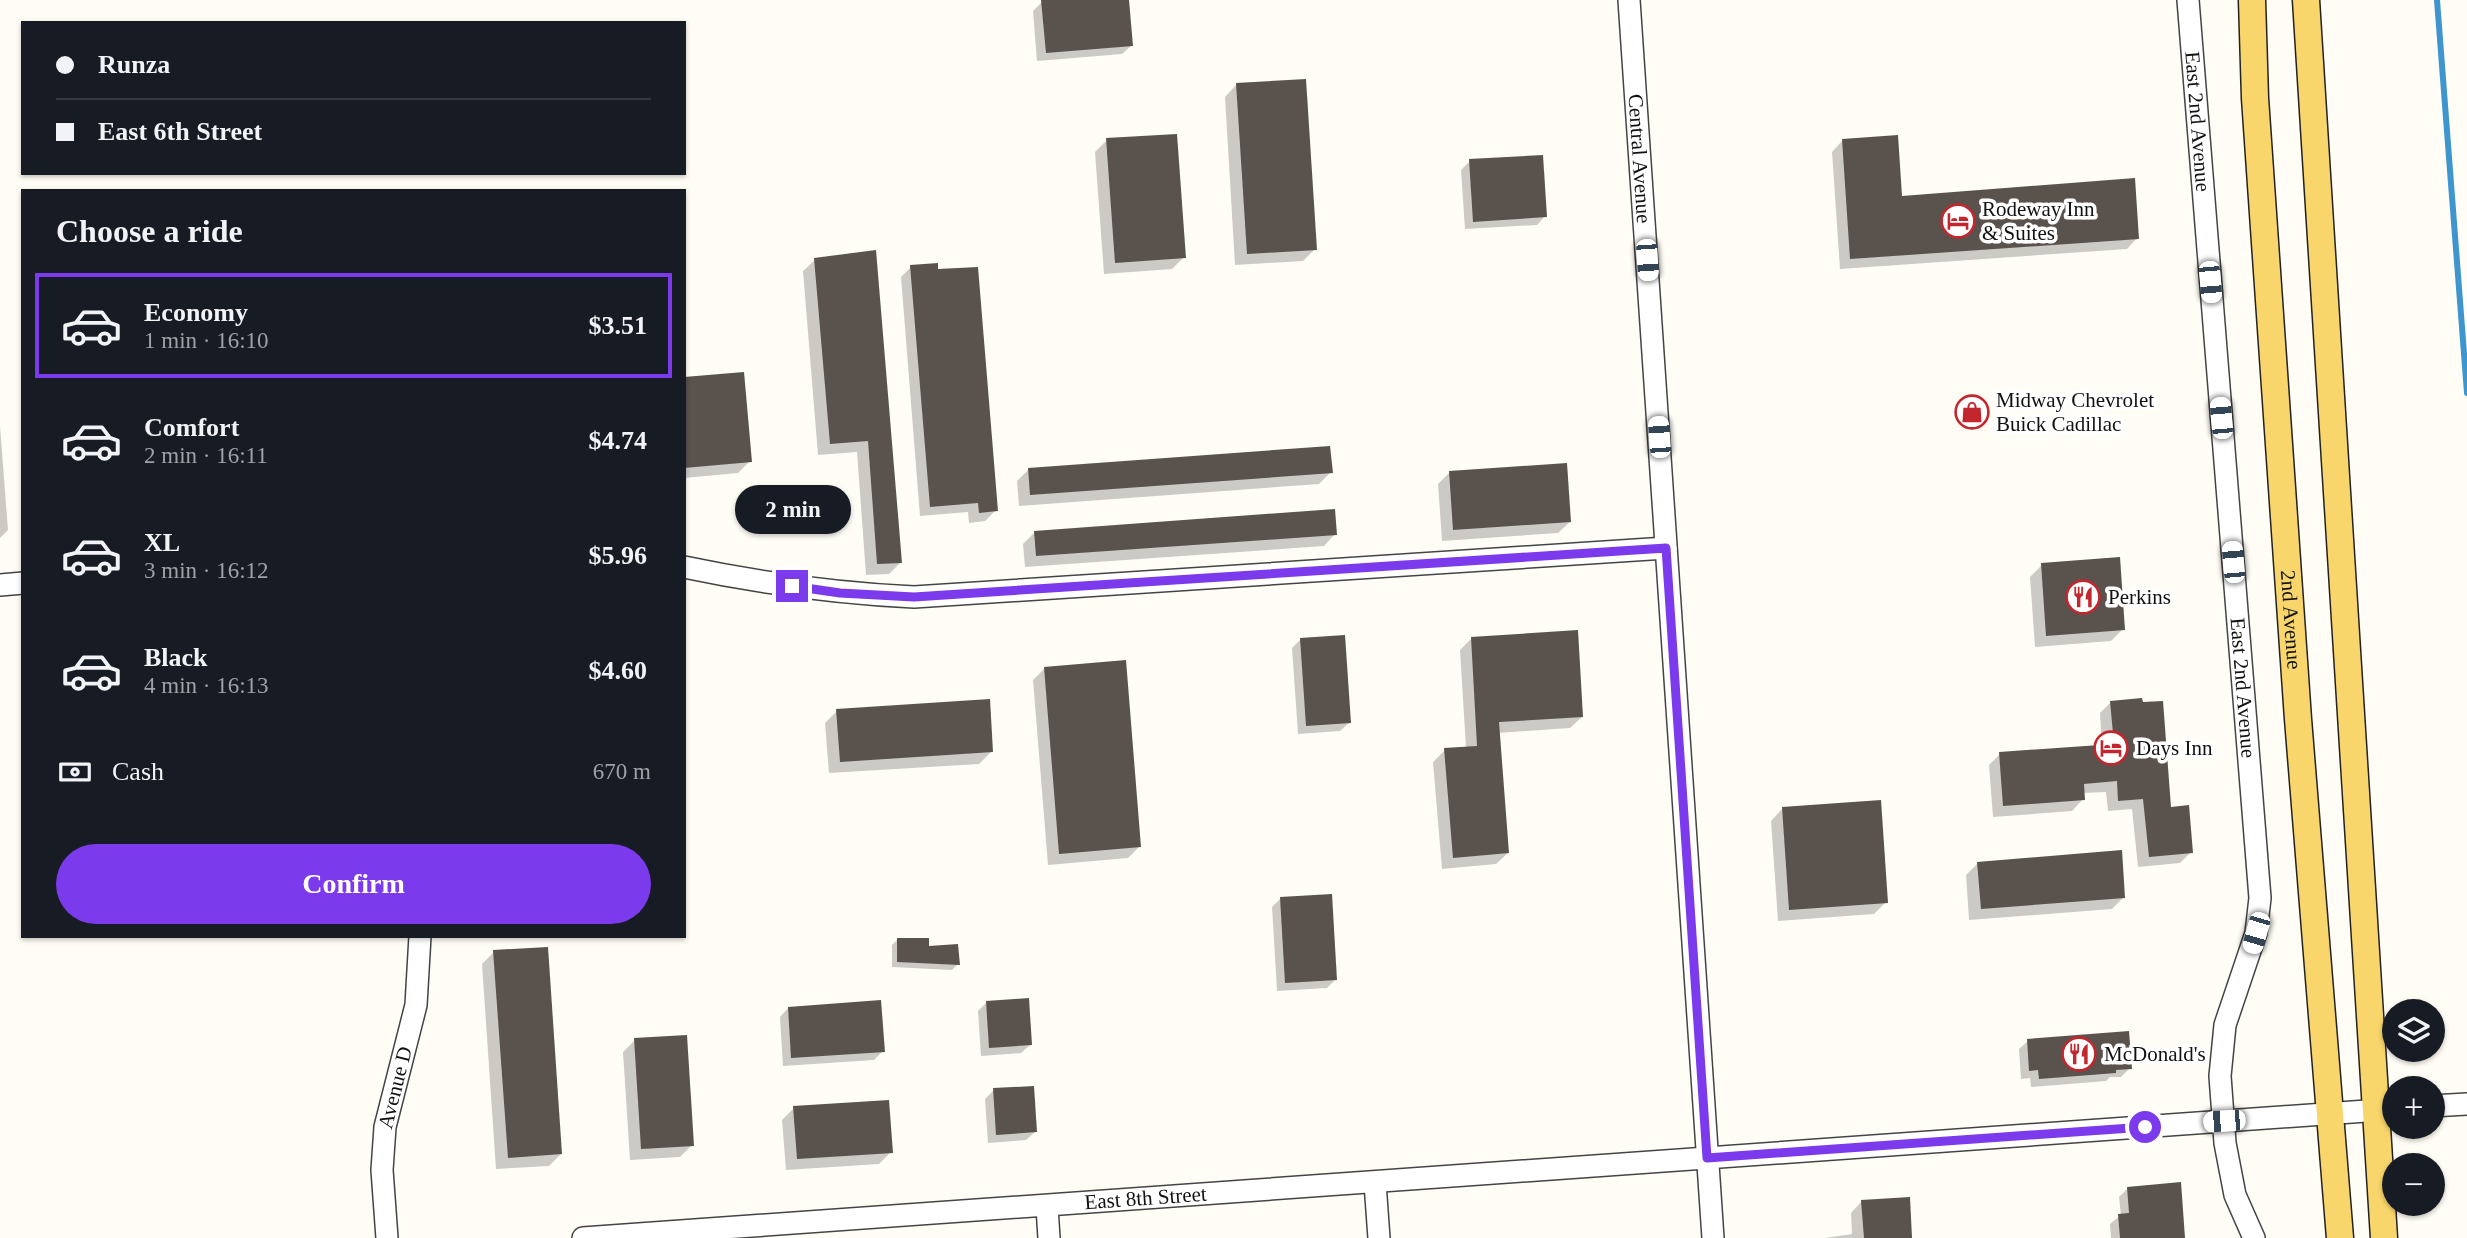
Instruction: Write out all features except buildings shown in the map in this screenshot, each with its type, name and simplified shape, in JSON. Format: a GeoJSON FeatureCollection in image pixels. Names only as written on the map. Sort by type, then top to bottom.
{"type":"FeatureCollection","features":[{"type":"Feature","properties":{"kind":"main road","name":"2nd Avenue"},"geometry":{"type":"LineString","coordinates":[[2252,0],[2256,112],[2297,706],[2340,1238]]}},
{"type":"Feature","properties":{"kind":"main road"},"geometry":{"type":"LineString","coordinates":[[2306,0],[2383,1076]]}},
{"type":"Feature","properties":{"kind":"main road"},"geometry":{"type":"LineString","coordinates":[[2384,1238],[2385,1139]]}},
{"type":"Feature","properties":{"kind":"street","name":"Central Avenue"},"geometry":{"type":"LineString","coordinates":[[1629,0],[1713,1238]]}},
{"type":"Feature","properties":{"kind":"street","name":"East 2nd Avenue"},"geometry":{"type":"LineString","coordinates":[[2188,0],[2260,898],[2256,933],[2225,1025],[2220,1076],[2235,1195],[2254,1238]]}},
{"type":"Feature","properties":{"kind":"street"},"geometry":{"type":"LineString","coordinates":[[686,567],[840,593],[914,597],[1666,548]]}},
{"type":"Feature","properties":{"kind":"street"},"geometry":{"type":"LineString","coordinates":[[0,585],[21,583]]}},
{"type":"Feature","properties":{"kind":"street","name":"Avenue D"},"geometry":{"type":"LineString","coordinates":[[387,1238],[382,1170],[385,1127],[416,1005],[420,938]]}},
{"type":"Feature","properties":{"kind":"street"},"geometry":{"type":"LineString","coordinates":[[2445,1106],[2467,1104]]}},
{"type":"Feature","properties":{"kind":"street","name":"East 8th Street"},"geometry":{"type":"LineString","coordinates":[[583,1238],[718,1233],[1375,1182],[2382,1110]]}},
{"type":"Feature","properties":{"kind":"street"},"geometry":{"type":"LineString","coordinates":[[1375,1182],[1379,1238]]}},
{"type":"Feature","properties":{"kind":"street"},"geometry":{"type":"LineString","coordinates":[[1047,1207],[1049,1238]]}},
{"type":"Feature","properties":{"kind":"waterway"},"geometry":{"type":"LineString","coordinates":[[2437,0],[2467,393]]}},
{"type":"Feature","properties":{"kind":"place","name":"Rodeway Inn & Suites"},"geometry":{"type":"Point","coordinates":[1958,221]}},
{"type":"Feature","properties":{"kind":"place","name":"Midway Chevrolet Buick Cadillac"},"geometry":{"type":"Point","coordinates":[1972,412]}},
{"type":"Feature","properties":{"kind":"place","name":"Perkins"},"geometry":{"type":"Point","coordinates":[2083,597]}},
{"type":"Feature","properties":{"kind":"place","name":"Days Inn"},"geometry":{"type":"Point","coordinates":[2111,748]}},
{"type":"Feature","properties":{"kind":"place","name":"McDonald's"},"geometry":{"type":"Point","coordinates":[2079,1054]}},
{"type":"Feature","properties":{"kind":"route"},"geometry":{"type":"LineString","coordinates":[[792,586],[840,593],[914,597],[1666,548],[1707,1158],[2145,1127]]}}]}
